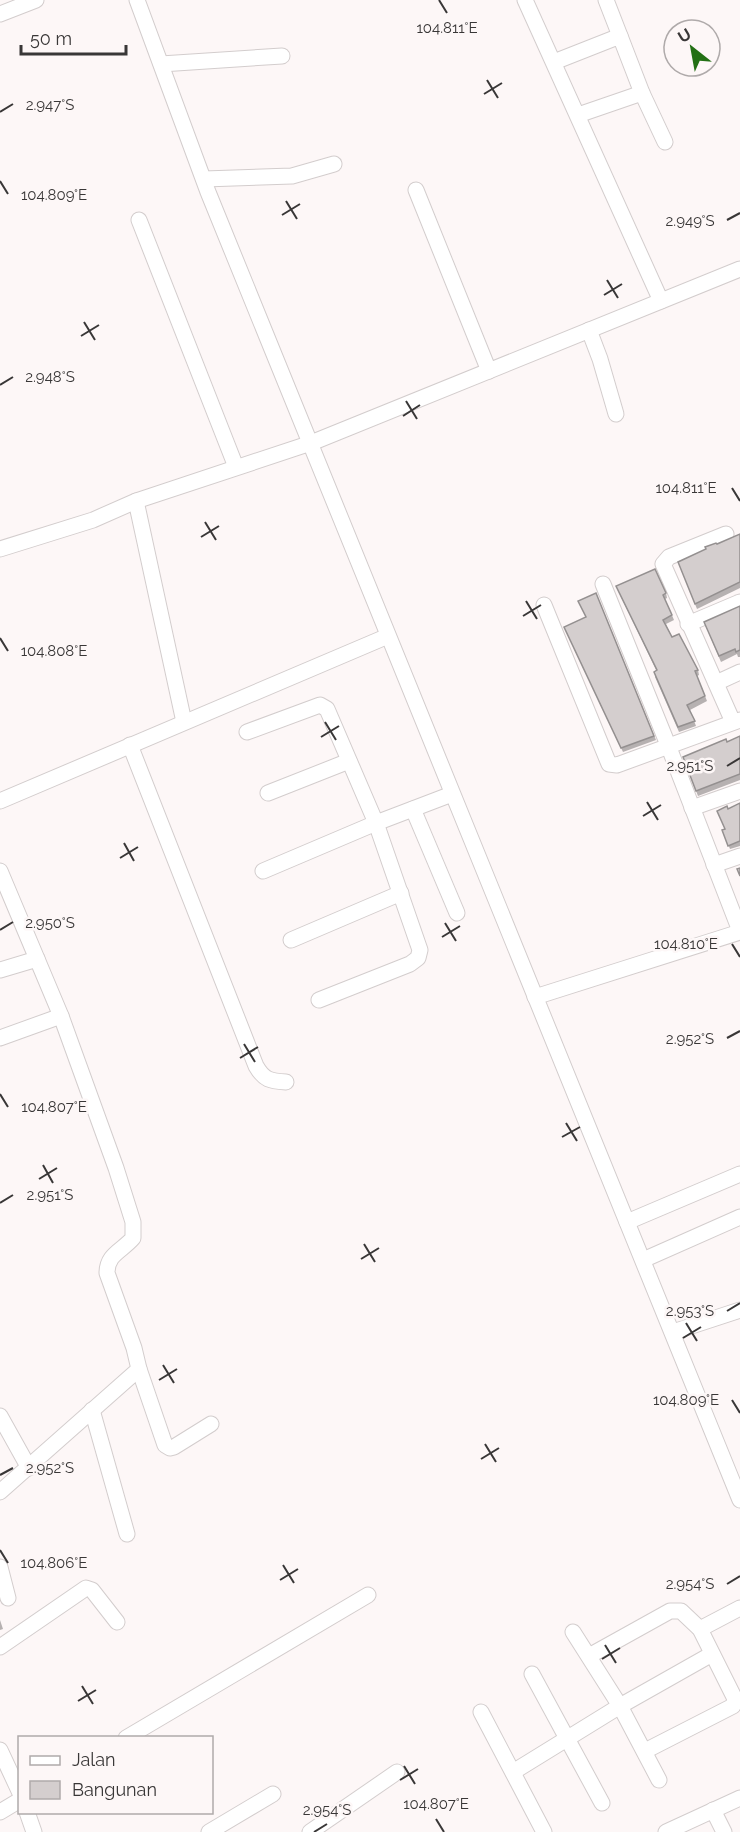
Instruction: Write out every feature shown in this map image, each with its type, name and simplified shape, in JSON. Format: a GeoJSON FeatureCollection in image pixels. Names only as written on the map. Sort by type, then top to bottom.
{"type":"FeatureCollection","features":[{"type":"Feature","properties":{"kind":"street"},"geometry":{"type":"LineString","coordinates":[[0,14],[36,0]]}},
{"type":"Feature","properties":{"kind":"street"},"geometry":{"type":"LineString","coordinates":[[525,0],[661,301]]}},
{"type":"Feature","properties":{"kind":"street"},"geometry":{"type":"LineString","coordinates":[[606,0],[642,93],[665,142]]}},
{"type":"Feature","properties":{"kind":"street"},"geometry":{"type":"LineString","coordinates":[[144,3],[161,64],[204,179],[740,1500]]}},
{"type":"Feature","properties":{"kind":"street"},"geometry":{"type":"LineString","coordinates":[[554,62],[620,36]]}},
{"type":"Feature","properties":{"kind":"street"},"geometry":{"type":"LineString","coordinates":[[161,64],[282,56]]}},
{"type":"Feature","properties":{"kind":"street"},"geometry":{"type":"LineString","coordinates":[[578,115],[642,93]]}},
{"type":"Feature","properties":{"kind":"street"},"geometry":{"type":"LineString","coordinates":[[204,179],[292,176],[333,165]]}},
{"type":"Feature","properties":{"kind":"street"},"geometry":{"type":"LineString","coordinates":[[416,190],[489,371]]}},
{"type":"Feature","properties":{"kind":"street"},"geometry":{"type":"LineString","coordinates":[[139,220],[236,467]]}},
{"type":"Feature","properties":{"kind":"street"},"geometry":{"type":"LineString","coordinates":[[0,549],[93,520],[138,509],[236,467],[314,452],[489,371],[591,336],[661,301],[740,269]]}},
{"type":"Feature","properties":{"kind":"street"},"geometry":{"type":"LineString","coordinates":[[591,336],[616,414]]}},
{"type":"Feature","properties":{"kind":"street"},"geometry":{"type":"LineString","coordinates":[[138,509],[184,723]]}},
{"type":"Feature","properties":{"kind":"street"},"geometry":{"type":"LineString","coordinates":[[544,605],[609,764],[617,765],[736,721],[688,624],[663,564],[669,557],[726,534]]}},
{"type":"Feature","properties":{"kind":"street"},"geometry":{"type":"LineString","coordinates":[[535,997],[740,931],[603,584]]}},
{"type":"Feature","properties":{"kind":"street"},"geometry":{"type":"LineString","coordinates":[[688,624],[740,602]]}},
{"type":"Feature","properties":{"kind":"street"},"geometry":{"type":"LineString","coordinates":[[0,801],[133,755],[184,723],[392,646]]}},
{"type":"Feature","properties":{"kind":"street"},"geometry":{"type":"LineString","coordinates":[[716,683],[740,672]]}},
{"type":"Feature","properties":{"kind":"street"},"geometry":{"type":"LineString","coordinates":[[247,732],[320,705],[327,710],[376,823],[420,950],[418,958],[410,964],[319,1000]]}},
{"type":"Feature","properties":{"kind":"street"},"geometry":{"type":"LineString","coordinates":[[133,755],[256,1066],[261,1076],[268,1081],[286,1082]]}},
{"type":"Feature","properties":{"kind":"street"},"geometry":{"type":"LineString","coordinates":[[268,793],[349,761]]}},
{"type":"Feature","properties":{"kind":"street"},"geometry":{"type":"LineString","coordinates":[[692,808],[740,791]]}},
{"type":"Feature","properties":{"kind":"street"},"geometry":{"type":"LineString","coordinates":[[263,872],[376,823],[452,794]]}},
{"type":"Feature","properties":{"kind":"street"},"geometry":{"type":"LineString","coordinates":[[412,809],[457,913]]}},
{"type":"Feature","properties":{"kind":"street"},"geometry":{"type":"LineString","coordinates":[[714,865],[740,856]]}},
{"type":"Feature","properties":{"kind":"street"},"geometry":{"type":"LineString","coordinates":[[0,871],[5,901],[37,959],[61,1016],[133,1222],[133,1238],[110,1258],[107,1273],[165,1445],[170,1448],[174,1447],[211,1424]]}},
{"type":"Feature","properties":{"kind":"street"},"geometry":{"type":"LineString","coordinates":[[291,940],[401,893]]}},
{"type":"Feature","properties":{"kind":"street"},"geometry":{"type":"LineString","coordinates":[[0,970],[37,959]]}},
{"type":"Feature","properties":{"kind":"street"},"geometry":{"type":"LineString","coordinates":[[0,1038],[61,1016]]}},
{"type":"Feature","properties":{"kind":"street"},"geometry":{"type":"LineString","coordinates":[[627,1222],[740,1174]]}},
{"type":"Feature","properties":{"kind":"street"},"geometry":{"type":"LineString","coordinates":[[643,1260],[740,1217]]}},
{"type":"Feature","properties":{"kind":"street"},"geometry":{"type":"LineString","coordinates":[[673,1332],[740,1310]]}},
{"type":"Feature","properties":{"kind":"street"},"geometry":{"type":"LineString","coordinates":[[0,1492],[139,1369]]}},
{"type":"Feature","properties":{"kind":"street"},"geometry":{"type":"LineString","coordinates":[[92,1410],[127,1534]]}},
{"type":"Feature","properties":{"kind":"street"},"geometry":{"type":"LineString","coordinates":[[0,1416],[29,1468]]}},
{"type":"Feature","properties":{"kind":"street"},"geometry":{"type":"LineString","coordinates":[[0,1567],[8,1598]]}},
{"type":"Feature","properties":{"kind":"street"},"geometry":{"type":"LineString","coordinates":[[0,1647],[86,1588],[92,1590],[117,1622]]}},
{"type":"Feature","properties":{"kind":"street"},"geometry":{"type":"LineString","coordinates":[[128,1736],[368,1595]]}},
{"type":"Feature","properties":{"kind":"street"},"geometry":{"type":"LineString","coordinates":[[699,1629],[740,1608]]}},
{"type":"Feature","properties":{"kind":"street"},"geometry":{"type":"LineString","coordinates":[[589,1656],[670,1611],[681,1611],[699,1629],[735,1699],[733,1706],[645,1751]]}},
{"type":"Feature","properties":{"kind":"street"},"geometry":{"type":"LineString","coordinates":[[573,1632],[620,1706],[659,1780]]}},
{"type":"Feature","properties":{"kind":"street"},"geometry":{"type":"LineString","coordinates":[[513,1772],[620,1706],[712,1654]]}},
{"type":"Feature","properties":{"kind":"street"},"geometry":{"type":"LineString","coordinates":[[532,1674],[602,1803]]}},
{"type":"Feature","properties":{"kind":"street"},"geometry":{"type":"LineString","coordinates":[[481,1712],[544,1832]]}},
{"type":"Feature","properties":{"kind":"street"},"geometry":{"type":"LineString","coordinates":[[0,1750],[18,1789]]}},
{"type":"Feature","properties":{"kind":"street"},"geometry":{"type":"LineString","coordinates":[[310,1832],[397,1772]]}},
{"type":"Feature","properties":{"kind":"street"},"geometry":{"type":"LineString","coordinates":[[209,1832],[273,1794]]}},
{"type":"Feature","properties":{"kind":"street"},"geometry":{"type":"LineString","coordinates":[[666,1832],[740,1798]]}},
{"type":"Feature","properties":{"kind":"street"},"geometry":{"type":"LineString","coordinates":[[0,1812],[18,1801]]}},
{"type":"Feature","properties":{"kind":"street"},"geometry":{"type":"LineString","coordinates":[[713,1810],[724,1832]]}},
{"type":"Feature","properties":{"kind":"street"},"geometry":{"type":"LineString","coordinates":[[28,1814],[34,1832]]}},
{"type":"Feature","properties":{"kind":"building"},"geometry":{"type":"Polygon","coordinates":[[[740,534],[740,582],[695,604],[678,562],[706,549],[705,547],[740,534]]]}},
{"type":"Feature","properties":{"kind":"building"},"geometry":{"type":"Polygon","coordinates":[[[655,569],[666,593],[663,595],[672,615],[663,620],[672,637],[679,634],[698,670],[695,671],[705,696],[687,705],[695,721],[678,727],[654,672],[657,670],[616,586],[655,569]]]}},
{"type":"Feature","properties":{"kind":"building"},"geometry":{"type":"Polygon","coordinates":[[[596,593],[654,736],[621,748],[564,627],[586,617],[578,601],[596,593]]]}},
{"type":"Feature","properties":{"kind":"building"},"geometry":{"type":"Polygon","coordinates":[[[740,606],[740,650],[736,652],[735,649],[719,656],[704,622],[740,606]]]}},
{"type":"Feature","properties":{"kind":"building"},"geometry":{"type":"Polygon","coordinates":[[[740,736],[740,774],[696,791],[683,757],[726,739],[727,742],[740,736]]]}},
{"type":"Feature","properties":{"kind":"building"},"geometry":{"type":"Polygon","coordinates":[[[740,803],[740,841],[728,846],[722,830],[725,829],[717,811],[740,803]]]}}]}
